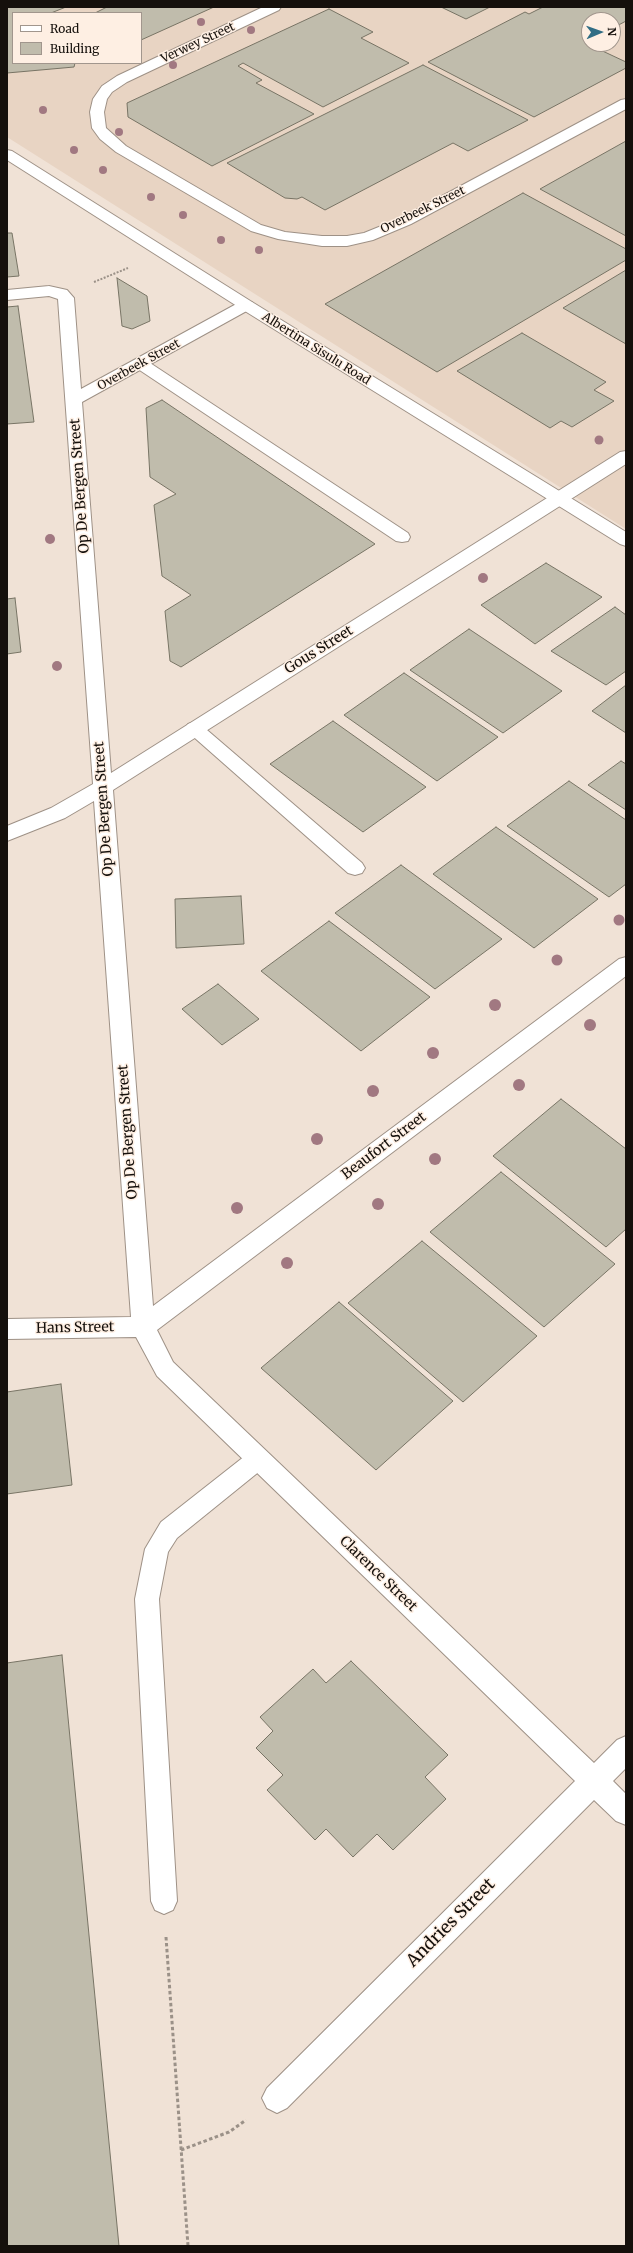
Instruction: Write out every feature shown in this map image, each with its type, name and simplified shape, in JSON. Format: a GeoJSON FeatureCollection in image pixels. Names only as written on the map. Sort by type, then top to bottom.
{"type":"FeatureCollection","features":[{"type":"Feature","properties":{"kind":"street","name":"Verwey Street"},"geometry":{"type":"LineString","coordinates":[[122,79],[274,7]]}},
{"type":"Feature","properties":{"kind":"street","name":"Overbeek Street"},"geometry":{"type":"LineString","coordinates":[[122,79],[107,89],[100,99],[97,112],[100,128],[105,136],[121,149],[256,228],[283,236],[322,241],[347,241],[368,236],[406,221],[626,103]]}},
{"type":"Feature","properties":{"kind":"street","name":"Albertina Sisulu Road"},"geometry":{"type":"LineString","coordinates":[[7,154],[442,428],[560,498],[626,540]]}},
{"type":"Feature","properties":{"kind":"street"},"geometry":{"type":"LineString","coordinates":[[7,295],[49,291],[61,294]]}},
{"type":"Feature","properties":{"kind":"street","name":"Op De Bergen Street"},"geometry":{"type":"LineString","coordinates":[[61,294],[66,298],[143,1327]]}},
{"type":"Feature","properties":{"kind":"street","name":"Overbeek Street"},"geometry":{"type":"LineString","coordinates":[[74,400],[246,305]]}},
{"type":"Feature","properties":{"kind":"street","name":"Gous Street"},"geometry":{"type":"LineString","coordinates":[[7,834],[58,813],[103,787],[626,456]]}},
{"type":"Feature","properties":{"kind":"street","name":"Beaufort Street"},"geometry":{"type":"LineString","coordinates":[[143,1327],[626,965]]}},
{"type":"Feature","properties":{"kind":"street","name":"Hans Street"},"geometry":{"type":"LineString","coordinates":[[7,1329],[143,1327]]}},
{"type":"Feature","properties":{"kind":"street","name":"Clarence Street"},"geometry":{"type":"LineString","coordinates":[[143,1327],[165,1369],[626,1812]]}},
{"type":"Feature","properties":{"kind":"street","name":"Andries Street"},"geometry":{"type":"LineString","coordinates":[[277,2098],[626,1749]]}},
{"type":"Feature","properties":{"kind":"lane"},"geometry":{"type":"LineString","coordinates":[[141,364],[402,537]]}},
{"type":"Feature","properties":{"kind":"lane"},"geometry":{"type":"LineString","coordinates":[[194,728],[355,868]]}},
{"type":"Feature","properties":{"kind":"lane"},"geometry":{"type":"LineString","coordinates":[[164,1901],[147,1599],[157,1549],[169,1530],[258,1459]]}},
{"type":"Feature","properties":{"kind":"path"},"geometry":{"type":"LineString","coordinates":[[61,294],[115,274],[161,251]]}},
{"type":"Feature","properties":{"kind":"path"},"geometry":{"type":"LineString","coordinates":[[164,1901],[188,2246]]}},
{"type":"Feature","properties":{"kind":"path"},"geometry":{"type":"LineString","coordinates":[[181,2150],[229,2132],[277,2098]]}},
{"type":"Feature","properties":{"kind":"shaded area"},"geometry":{"type":"Polygon","coordinates":[[[33,7],[626,7],[626,529],[7,137],[7,16],[12,64],[142,64],[142,12],[19,12],[33,7]]]}},
{"type":"Feature","properties":{"kind":"building"},"geometry":{"type":"Polygon","coordinates":[[[7,7],[66,7],[54,12],[12,12],[12,64],[75,64],[74,67],[7,73],[7,7]]]}},
{"type":"Feature","properties":{"kind":"building"},"geometry":{"type":"Polygon","coordinates":[[[107,7],[214,7],[142,40],[142,12],[97,12],[107,7]]]}},
{"type":"Feature","properties":{"kind":"building"},"geometry":{"type":"Polygon","coordinates":[[[441,7],[490,7],[466,19],[441,7]]]}},
{"type":"Feature","properties":{"kind":"building"},"geometry":{"type":"Polygon","coordinates":[[[543,7],[626,7],[626,21],[621,24],[621,12],[581,12],[581,52],[605,52],[626,62],[626,68],[534,117],[428,62],[525,12],[529,14],[543,7]]]}},
{"type":"Feature","properties":{"kind":"building"},"geometry":{"type":"Polygon","coordinates":[[[329,9],[373,32],[361,38],[409,63],[323,107],[243,63],[238,66],[262,80],[256,83],[314,114],[212,166],[128,117],[127,103],[329,9]]]}},
{"type":"Feature","properties":{"kind":"building"},"geometry":{"type":"Polygon","coordinates":[[[423,65],[528,120],[468,151],[453,143],[325,210],[302,197],[297,199],[285,198],[227,163],[423,65]]]}},
{"type":"Feature","properties":{"kind":"building"},"geometry":{"type":"Polygon","coordinates":[[[626,141],[626,236],[540,189],[626,141]]]}},
{"type":"Feature","properties":{"kind":"building"},"geometry":{"type":"Polygon","coordinates":[[[523,193],[626,249],[626,260],[437,372],[325,304],[523,193]]]}},
{"type":"Feature","properties":{"kind":"building"},"geometry":{"type":"Polygon","coordinates":[[[7,233],[12,233],[19,276],[7,277],[7,233]]]}},
{"type":"Feature","properties":{"kind":"building"},"geometry":{"type":"Polygon","coordinates":[[[626,270],[626,344],[563,308],[626,270]]]}},
{"type":"Feature","properties":{"kind":"building"},"geometry":{"type":"Polygon","coordinates":[[[117,278],[147,296],[150,321],[132,329],[122,326],[117,278]]]}},
{"type":"Feature","properties":{"kind":"building"},"geometry":{"type":"Polygon","coordinates":[[[18,306],[34,422],[7,424],[7,307],[18,306]]]}},
{"type":"Feature","properties":{"kind":"building"},"geometry":{"type":"Polygon","coordinates":[[[522,333],[606,382],[594,390],[614,401],[572,427],[561,421],[550,428],[457,371],[522,333]]]}},
{"type":"Feature","properties":{"kind":"building"},"geometry":{"type":"Polygon","coordinates":[[[162,400],[375,544],[181,667],[170,661],[165,611],[191,595],[162,576],[154,505],[176,494],[150,477],[146,408],[162,400]]]}},
{"type":"Feature","properties":{"kind":"building"},"geometry":{"type":"Polygon","coordinates":[[[546,563],[602,597],[535,644],[481,605],[546,563]]]}},
{"type":"Feature","properties":{"kind":"building"},"geometry":{"type":"Polygon","coordinates":[[[15,598],[21,652],[7,654],[7,599],[15,598]]]}},
{"type":"Feature","properties":{"kind":"building"},"geometry":{"type":"Polygon","coordinates":[[[615,607],[626,615],[626,671],[606,685],[551,651],[615,607]]]}},
{"type":"Feature","properties":{"kind":"building"},"geometry":{"type":"Polygon","coordinates":[[[469,629],[562,691],[503,733],[410,670],[469,629]]]}},
{"type":"Feature","properties":{"kind":"building"},"geometry":{"type":"Polygon","coordinates":[[[404,673],[498,737],[437,781],[344,715],[404,673]]]}},
{"type":"Feature","properties":{"kind":"building"},"geometry":{"type":"Polygon","coordinates":[[[626,685],[626,733],[592,711],[626,685]]]}},
{"type":"Feature","properties":{"kind":"building"},"geometry":{"type":"Polygon","coordinates":[[[333,721],[426,787],[363,832],[270,764],[333,721]]]}},
{"type":"Feature","properties":{"kind":"building"},"geometry":{"type":"Polygon","coordinates":[[[621,761],[626,764],[626,810],[588,785],[621,761]]]}},
{"type":"Feature","properties":{"kind":"building"},"geometry":{"type":"Polygon","coordinates":[[[569,781],[626,820],[626,884],[609,897],[507,826],[569,781]]]}},
{"type":"Feature","properties":{"kind":"building"},"geometry":{"type":"Polygon","coordinates":[[[496,827],[598,899],[534,948],[433,874],[496,827]]]}},
{"type":"Feature","properties":{"kind":"building"},"geometry":{"type":"Polygon","coordinates":[[[401,865],[502,939],[435,989],[335,913],[401,865]]]}},
{"type":"Feature","properties":{"kind":"building"},"geometry":{"type":"Polygon","coordinates":[[[241,896],[244,944],[176,948],[175,899],[241,896]]]}},
{"type":"Feature","properties":{"kind":"building"},"geometry":{"type":"Polygon","coordinates":[[[329,921],[430,997],[361,1051],[261,971],[329,921]]]}},
{"type":"Feature","properties":{"kind":"building"},"geometry":{"type":"Polygon","coordinates":[[[218,984],[259,1019],[222,1045],[182,1009],[218,984]]]}},
{"type":"Feature","properties":{"kind":"building"},"geometry":{"type":"Polygon","coordinates":[[[561,1099],[626,1149],[626,1229],[606,1247],[493,1156],[561,1099]]]}},
{"type":"Feature","properties":{"kind":"building"},"geometry":{"type":"Polygon","coordinates":[[[501,1172],[615,1264],[544,1327],[430,1232],[501,1172]]]}},
{"type":"Feature","properties":{"kind":"building"},"geometry":{"type":"Polygon","coordinates":[[[422,1241],[537,1336],[463,1402],[348,1303],[422,1241]]]}},
{"type":"Feature","properties":{"kind":"building"},"geometry":{"type":"Polygon","coordinates":[[[339,1302],[453,1401],[376,1470],[261,1368],[339,1302]]]}},
{"type":"Feature","properties":{"kind":"building"},"geometry":{"type":"Polygon","coordinates":[[[61,1384],[72,1485],[7,1494],[7,1392],[61,1384]]]}},
{"type":"Feature","properties":{"kind":"building"},"geometry":{"type":"Polygon","coordinates":[[[62,1655],[119,2246],[7,2246],[7,1663],[62,1655]]]}},
{"type":"Feature","properties":{"kind":"building"},"geometry":{"type":"Polygon","coordinates":[[[351,1661],[448,1755],[425,1777],[446,1799],[393,1850],[377,1834],[353,1857],[326,1829],[315,1840],[267,1790],[283,1775],[256,1748],[273,1731],[260,1717],[313,1669],[326,1683],[351,1661]]]}}]}
